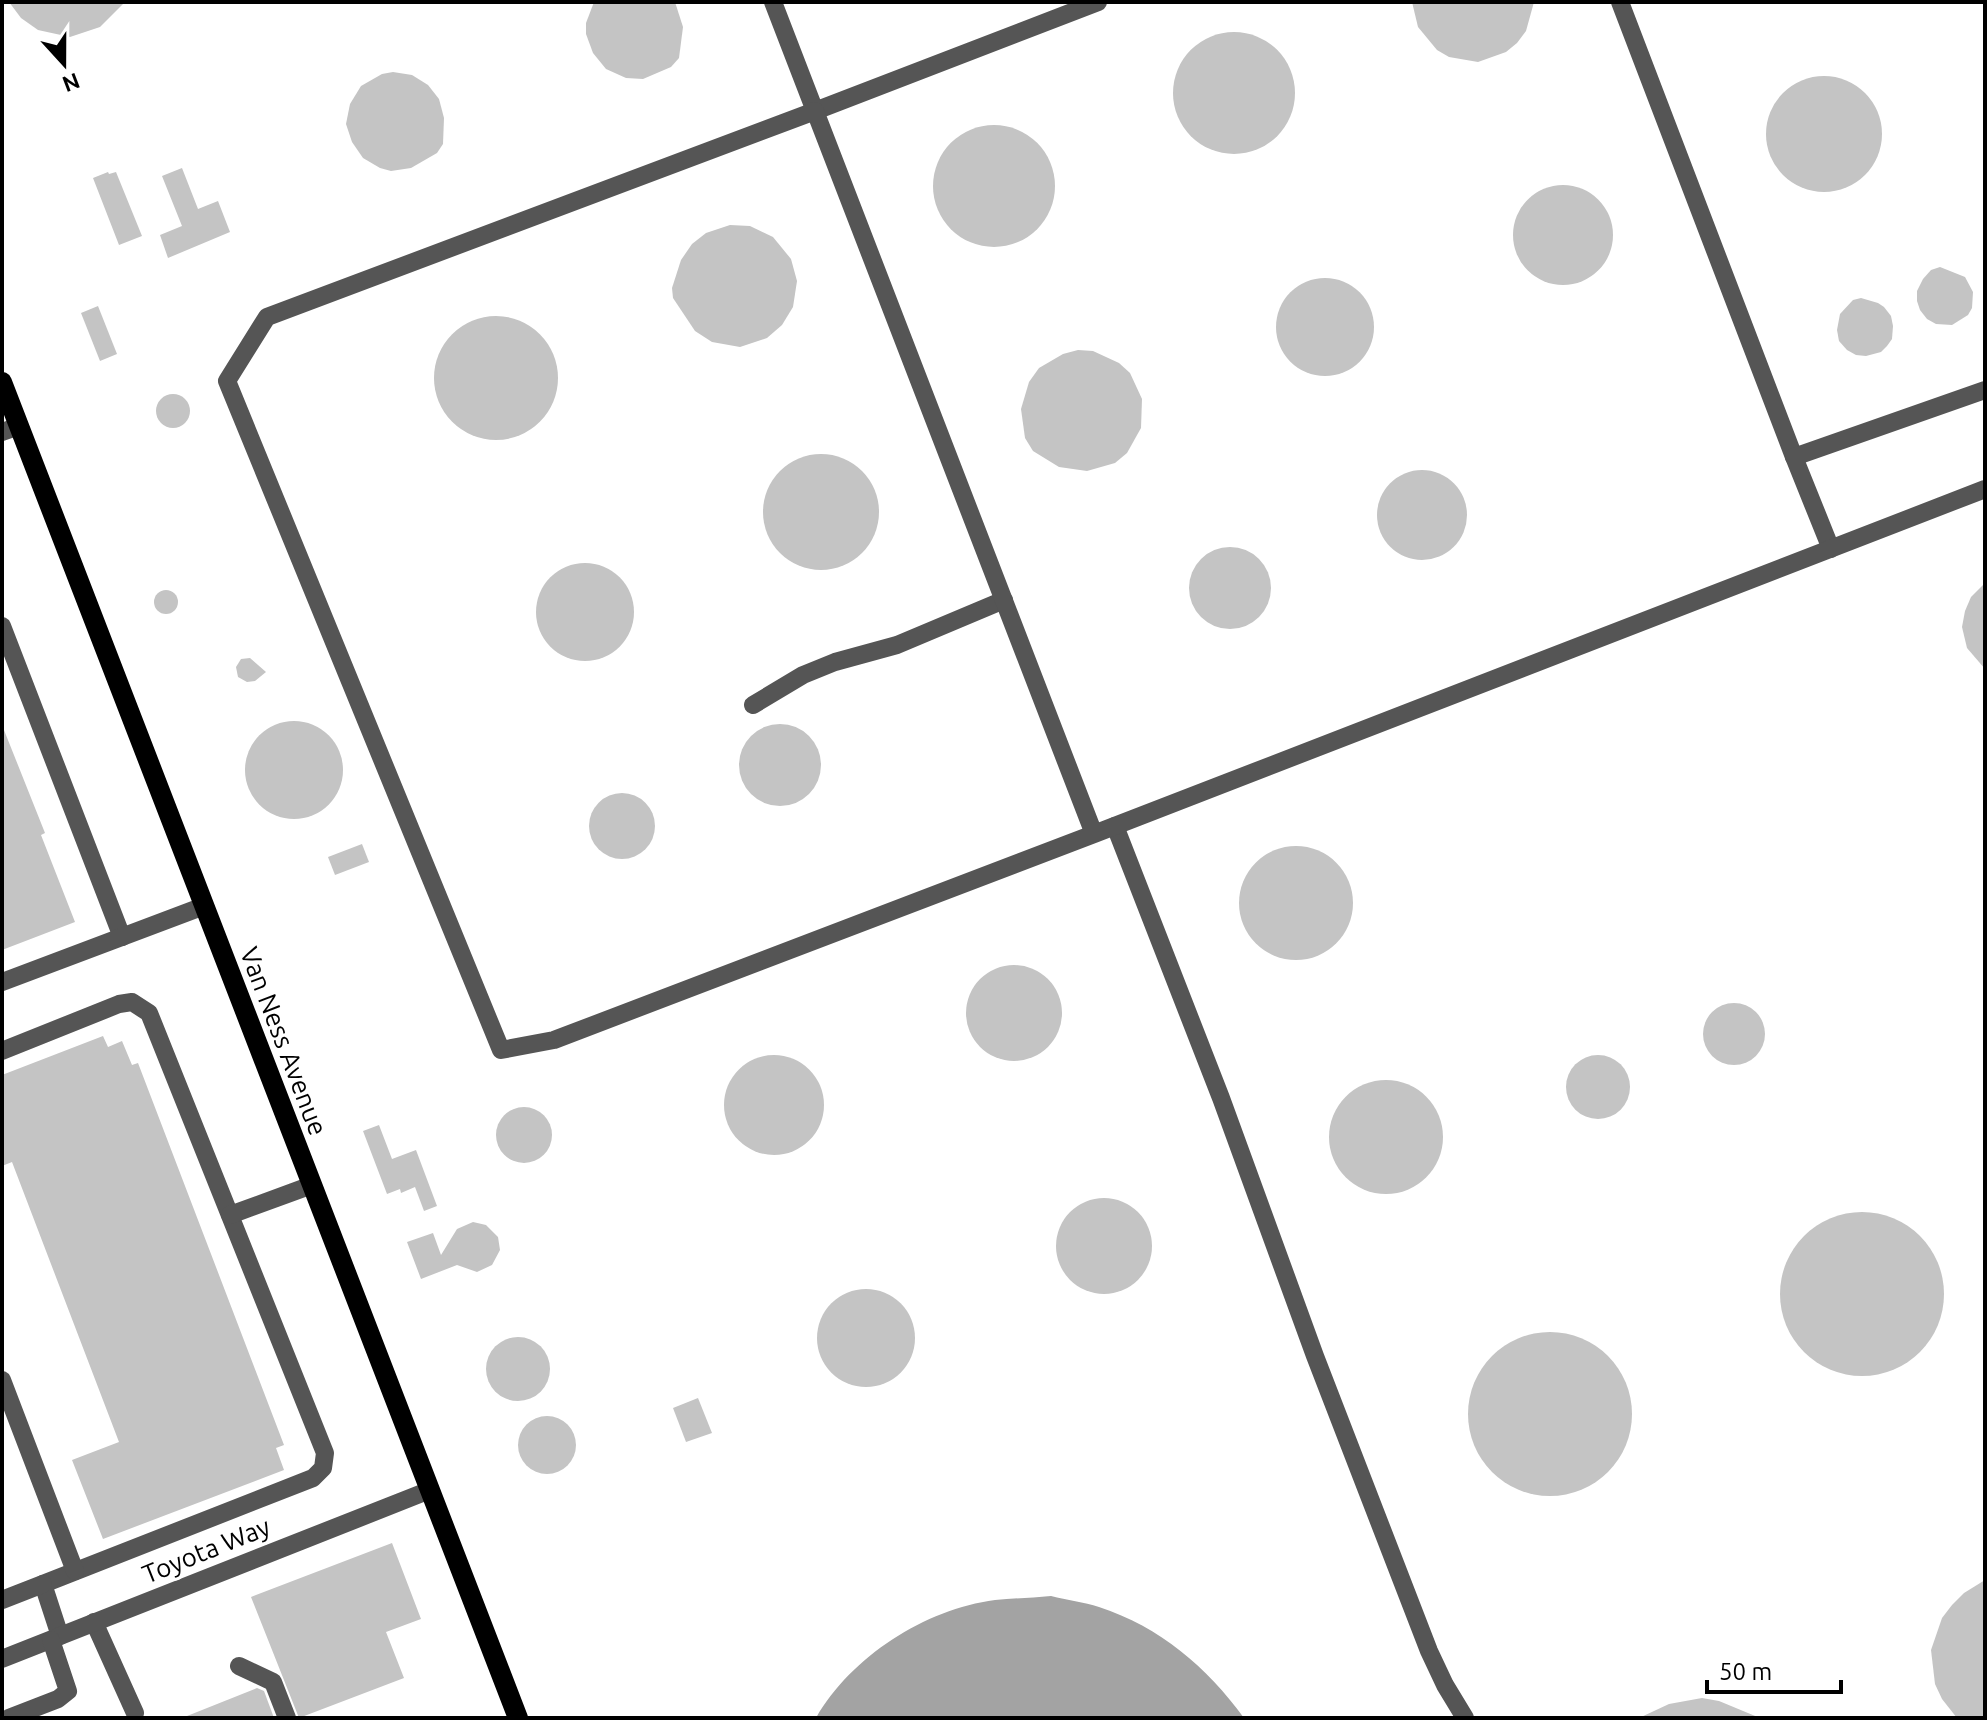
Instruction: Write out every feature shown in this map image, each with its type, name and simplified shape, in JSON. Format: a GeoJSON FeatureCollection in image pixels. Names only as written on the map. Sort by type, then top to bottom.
{"type":"FeatureCollection","features":[{"type":"Feature","properties":{"kind":"main road","name":"Van Ness Avenue"},"geometry":{"type":"LineString","coordinates":[[2,382],[10,429],[204,906],[518,1718]]}},
{"type":"Feature","properties":{"kind":"street"},"geometry":{"type":"LineString","coordinates":[[773,2],[1094,834]]}},
{"type":"Feature","properties":{"kind":"street"},"geometry":{"type":"LineString","coordinates":[[1098,2],[267,317],[227,381],[501,1050],[554,1040],[1985,489]]}},
{"type":"Feature","properties":{"kind":"street"},"geometry":{"type":"LineString","coordinates":[[1620,2],[1831,549]]}},
{"type":"Feature","properties":{"kind":"street"},"geometry":{"type":"LineString","coordinates":[[1794,457],[1985,390]]}},
{"type":"Feature","properties":{"kind":"street"},"geometry":{"type":"LineString","coordinates":[[753,705],[803,675],[835,662],[897,645],[1004,600]]}},
{"type":"Feature","properties":{"kind":"street"},"geometry":{"type":"LineString","coordinates":[[2,626],[122,937]]}},
{"type":"Feature","properties":{"kind":"street"},"geometry":{"type":"LineString","coordinates":[[1115,826],[1143,904],[1176,979],[1315,1356],[1429,1651],[1465,1718]]}},
{"type":"Feature","properties":{"kind":"street"},"geometry":{"type":"LineString","coordinates":[[2,982],[204,906]]}},
{"type":"Feature","properties":{"kind":"street"},"geometry":{"type":"LineString","coordinates":[[2,1051],[119,1004],[132,1002],[149,1013],[325,1453],[323,1468],[313,1478],[3,1597]]}},
{"type":"Feature","properties":{"kind":"street"},"geometry":{"type":"LineString","coordinates":[[230,1215],[312,1185]]}},
{"type":"Feature","properties":{"kind":"street"},"geometry":{"type":"LineString","coordinates":[[2,1380],[75,1571]]}},
{"type":"Feature","properties":{"kind":"street","name":"Toyota Way"},"geometry":{"type":"LineString","coordinates":[[2,1659],[430,1490]]}},
{"type":"Feature","properties":{"kind":"street"},"geometry":{"type":"LineString","coordinates":[[9,1718],[58,1699],[68,1691],[43,1584]]}},
{"type":"Feature","properties":{"kind":"street"},"geometry":{"type":"LineString","coordinates":[[94,1622],[135,1713]]}},
{"type":"Feature","properties":{"kind":"street"},"geometry":{"type":"LineString","coordinates":[[239,1666],[273,1682],[287,1718]]}},
{"type":"Feature","properties":{"kind":"shaded area"},"geometry":{"type":"Polygon","coordinates":[[[1051,1596],[1121,1615],[1162,1637],[1198,1666],[1244,1718],[816,1718],[849,1675],[870,1656],[917,1625],[969,1605],[1051,1596]]]}},
{"type":"Feature","properties":{"kind":"building"},"geometry":{"type":"Polygon","coordinates":[[[9,2],[125,2],[100,27],[70,37],[38,30],[21,18],[9,2]]]}},
{"type":"Feature","properties":{"kind":"building"},"geometry":{"type":"Polygon","coordinates":[[[594,2],[675,2],[683,27],[679,58],[671,67],[643,79],[626,78],[606,69],[593,53],[586,34],[586,23],[594,2]]]}},
{"type":"Feature","properties":{"kind":"building"},"geometry":{"type":"Polygon","coordinates":[[[1412,2],[1534,2],[1526,31],[1517,43],[1506,52],[1478,62],[1449,57],[1437,50],[1418,27],[1412,2]]]}},
{"type":"Feature","properties":{"kind":"building"},"geometry":{"type":"Polygon","coordinates":[[[1234,32],[1257,36],[1277,50],[1291,70],[1295,93],[1291,116],[1277,136],[1257,150],[1234,154],[1211,150],[1191,136],[1177,116],[1173,93],[1177,70],[1191,50],[1211,36],[1234,32]]]}},
{"type":"Feature","properties":{"kind":"building"},"geometry":{"type":"Polygon","coordinates":[[[382,74],[412,75],[428,85],[439,99],[444,118],[443,144],[437,153],[411,168],[391,171],[363,158],[352,142],[346,124],[350,104],[361,86],[382,74]]]}},
{"type":"Feature","properties":{"kind":"building"},"geometry":{"type":"Polygon","coordinates":[[[1824,76],[1846,80],[1865,93],[1878,112],[1882,134],[1878,156],[1865,175],[1846,188],[1824,192],[1802,188],[1783,175],[1770,156],[1766,134],[1770,112],[1783,93],[1802,80],[1824,76]]]}},
{"type":"Feature","properties":{"kind":"building"},"geometry":{"type":"Polygon","coordinates":[[[994,125],[1017,129],[1037,143],[1051,163],[1055,186],[1051,209],[1037,229],[1017,243],[994,247],[971,243],[951,229],[937,209],[933,186],[937,163],[951,143],[971,129],[994,125]]]}},
{"type":"Feature","properties":{"kind":"building"},"geometry":{"type":"Polygon","coordinates":[[[182,168],[198,209],[218,201],[230,232],[168,258],[160,235],[182,226],[162,176],[182,168]]]}},
{"type":"Feature","properties":{"kind":"building"},"geometry":{"type":"Polygon","coordinates":[[[116,172],[142,236],[119,245],[93,178],[116,172]]]}},
{"type":"Feature","properties":{"kind":"building"},"geometry":{"type":"Polygon","coordinates":[[[1563,185],[1582,189],[1598,200],[1609,216],[1613,235],[1609,254],[1598,270],[1582,281],[1563,285],[1544,281],[1528,270],[1517,254],[1513,235],[1517,216],[1528,200],[1544,189],[1563,185]]]}},
{"type":"Feature","properties":{"kind":"building"},"geometry":{"type":"Polygon","coordinates":[[[730,225],[750,226],[773,237],[791,259],[797,281],[793,307],[782,325],[767,338],[740,347],[712,342],[695,331],[673,298],[672,288],[681,260],[692,244],[706,233],[730,225]]]}},
{"type":"Feature","properties":{"kind":"building"},"geometry":{"type":"Polygon","coordinates":[[[1940,267],[1965,277],[1973,292],[1972,308],[1968,315],[1952,325],[1936,324],[1927,319],[1917,301],[1917,291],[1923,279],[1931,270],[1940,267]]]}},
{"type":"Feature","properties":{"kind":"building"},"geometry":{"type":"Polygon","coordinates":[[[1325,278],[1344,282],[1359,293],[1370,308],[1374,327],[1370,346],[1359,361],[1344,372],[1325,376],[1306,372],[1291,361],[1280,346],[1276,327],[1280,308],[1291,293],[1306,282],[1325,278]]]}},
{"type":"Feature","properties":{"kind":"building"},"geometry":{"type":"Polygon","coordinates":[[[1861,298],[1884,307],[1891,316],[1893,326],[1892,339],[1887,346],[1881,352],[1866,356],[1847,350],[1839,341],[1837,330],[1840,314],[1853,300],[1861,298]]]}},
{"type":"Feature","properties":{"kind":"building"},"geometry":{"type":"Polygon","coordinates":[[[98,306],[117,354],[100,361],[81,313],[98,306]]]}},
{"type":"Feature","properties":{"kind":"building"},"geometry":{"type":"Polygon","coordinates":[[[496,316],[520,321],[540,334],[553,354],[558,378],[553,402],[540,422],[520,435],[496,440],[472,435],[452,422],[439,402],[434,378],[439,354],[452,334],[472,321],[496,316]]]}},
{"type":"Feature","properties":{"kind":"building"},"geometry":{"type":"Polygon","coordinates":[[[1078,350],[1093,351],[1119,363],[1130,373],[1142,399],[1141,428],[1127,453],[1115,463],[1087,471],[1059,467],[1033,451],[1025,438],[1021,409],[1029,382],[1039,368],[1063,354],[1078,350]]]}},
{"type":"Feature","properties":{"kind":"building"},"geometry":{"type":"Polygon","coordinates":[[[173,394],[185,399],[190,411],[185,423],[173,428],[161,423],[156,411],[161,399],[173,394]]]}},
{"type":"Feature","properties":{"kind":"building"},"geometry":{"type":"Polygon","coordinates":[[[821,454],[843,458],[862,471],[875,490],[879,512],[875,534],[862,553],[843,566],[821,570],[799,566],[780,553],[767,534],[763,512],[767,490],[780,471],[799,458],[821,454]]]}},
{"type":"Feature","properties":{"kind":"building"},"geometry":{"type":"Polygon","coordinates":[[[1422,470],[1439,474],[1454,483],[1463,498],[1467,515],[1463,532],[1454,547],[1439,556],[1422,560],[1405,556],[1390,547],[1381,532],[1377,515],[1381,498],[1390,483],[1405,474],[1422,470]]]}},
{"type":"Feature","properties":{"kind":"building"},"geometry":{"type":"Polygon","coordinates":[[[1222,547],[1238,547],[1253,554],[1264,565],[1271,588],[1268,604],[1259,617],[1238,629],[1222,629],[1207,622],[1196,611],[1189,596],[1189,580],[1196,565],[1207,554],[1222,547]]]}},
{"type":"Feature","properties":{"kind":"building"},"geometry":{"type":"Polygon","coordinates":[[[585,563],[604,567],[620,577],[630,593],[634,612],[630,631],[620,647],[604,657],[585,661],[566,657],[550,647],[540,631],[536,612],[540,593],[550,577],[566,567],[585,563]]]}},
{"type":"Feature","properties":{"kind":"building"},"geometry":{"type":"Polygon","coordinates":[[[1985,583],[1985,669],[1967,648],[1962,627],[1971,597],[1985,583]]]}},
{"type":"Feature","properties":{"kind":"building"},"geometry":{"type":"Polygon","coordinates":[[[166,590],[177,597],[178,602],[171,613],[166,614],[155,607],[154,602],[161,591],[166,590]]]}},
{"type":"Feature","properties":{"kind":"building"},"geometry":{"type":"Polygon","coordinates":[[[250,658],[266,672],[255,681],[247,682],[238,677],[236,667],[241,659],[250,658]]]}},
{"type":"Feature","properties":{"kind":"building"},"geometry":{"type":"Polygon","coordinates":[[[294,721],[313,724],[329,735],[340,751],[343,770],[340,789],[329,805],[313,816],[294,819],[275,816],[259,805],[248,789],[245,770],[248,751],[259,735],[275,724],[294,721]]]}},
{"type":"Feature","properties":{"kind":"building"},"geometry":{"type":"Polygon","coordinates":[[[780,724],[796,727],[809,736],[818,749],[821,765],[818,781],[809,794],[796,803],[780,806],[764,803],[751,794],[742,781],[739,765],[742,749],[751,736],[764,727],[780,724]]]}},
{"type":"Feature","properties":{"kind":"building"},"geometry":{"type":"Polygon","coordinates":[[[2,725],[45,833],[41,835],[75,922],[2,950],[2,725]]]}},
{"type":"Feature","properties":{"kind":"building"},"geometry":{"type":"Polygon","coordinates":[[[622,793],[645,803],[655,826],[645,849],[622,859],[599,849],[589,826],[599,803],[622,793]]]}},
{"type":"Feature","properties":{"kind":"building"},"geometry":{"type":"Polygon","coordinates":[[[362,844],[369,862],[335,875],[328,857],[362,844]]]}},
{"type":"Feature","properties":{"kind":"building"},"geometry":{"type":"Polygon","coordinates":[[[1296,846],[1318,850],[1337,862],[1349,881],[1353,903],[1349,925],[1337,944],[1318,956],[1296,960],[1274,956],[1255,944],[1243,925],[1239,903],[1243,881],[1255,862],[1274,850],[1296,846]]]}},
{"type":"Feature","properties":{"kind":"building"},"geometry":{"type":"Polygon","coordinates":[[[1014,965],[1032,969],[1048,979],[1058,995],[1062,1013],[1058,1031],[1048,1047],[1032,1057],[1014,1061],[996,1057],[980,1047],[970,1031],[966,1013],[970,995],[980,979],[996,969],[1014,965]]]}},
{"type":"Feature","properties":{"kind":"building"},"geometry":{"type":"Polygon","coordinates":[[[1734,1003],[1746,1005],[1756,1012],[1763,1022],[1763,1046],[1756,1056],[1746,1063],[1734,1065],[1722,1063],[1712,1056],[1705,1046],[1703,1034],[1705,1022],[1712,1012],[1722,1005],[1734,1003]]]}},
{"type":"Feature","properties":{"kind":"building"},"geometry":{"type":"Polygon","coordinates":[[[103,1036],[108,1047],[122,1041],[132,1065],[138,1063],[284,1445],[276,1448],[284,1470],[103,1539],[72,1460],[119,1442],[12,1162],[2,1166],[2,1075],[103,1036]]]}},
{"type":"Feature","properties":{"kind":"building"},"geometry":{"type":"Polygon","coordinates":[[[774,1055],[793,1059],[809,1070],[820,1086],[824,1105],[820,1124],[809,1140],[793,1151],[774,1155],[755,1151],[739,1140],[728,1124],[724,1105],[728,1086],[739,1070],[755,1059],[774,1055]]]}},
{"type":"Feature","properties":{"kind":"building"},"geometry":{"type":"Polygon","coordinates":[[[1598,1055],[1616,1061],[1624,1069],[1630,1087],[1624,1105],[1616,1113],[1598,1119],[1580,1113],[1572,1105],[1566,1087],[1572,1069],[1580,1061],[1598,1055]]]}},
{"type":"Feature","properties":{"kind":"building"},"geometry":{"type":"Polygon","coordinates":[[[1386,1080],[1408,1084],[1426,1097],[1439,1115],[1443,1137],[1439,1159],[1426,1177],[1408,1190],[1386,1194],[1364,1190],[1346,1177],[1333,1159],[1329,1137],[1333,1115],[1346,1097],[1364,1084],[1386,1080]]]}},
{"type":"Feature","properties":{"kind":"building"},"geometry":{"type":"Polygon","coordinates":[[[524,1107],[544,1115],[552,1135],[544,1155],[524,1163],[504,1155],[496,1135],[504,1115],[524,1107]]]}},
{"type":"Feature","properties":{"kind":"building"},"geometry":{"type":"Polygon","coordinates":[[[379,1125],[392,1159],[416,1150],[437,1206],[424,1211],[415,1187],[401,1193],[400,1189],[387,1194],[363,1131],[379,1125]]]}},
{"type":"Feature","properties":{"kind":"building"},"geometry":{"type":"Polygon","coordinates":[[[1104,1198],[1122,1201],[1138,1212],[1149,1228],[1152,1246],[1149,1264],[1138,1280],[1122,1291],[1104,1294],[1086,1291],[1070,1280],[1059,1264],[1056,1246],[1059,1228],[1070,1212],[1086,1201],[1104,1198]]]}},
{"type":"Feature","properties":{"kind":"building"},"geometry":{"type":"Polygon","coordinates":[[[1862,1212],[1893,1218],[1920,1236],[1938,1263],[1944,1294],[1938,1325],[1920,1352],[1893,1370],[1862,1376],[1831,1370],[1804,1352],[1786,1325],[1780,1294],[1786,1263],[1804,1236],[1831,1218],[1862,1212]]]}},
{"type":"Feature","properties":{"kind":"building"},"geometry":{"type":"Polygon","coordinates":[[[473,1222],[486,1225],[498,1237],[500,1250],[492,1265],[477,1272],[457,1265],[421,1279],[407,1242],[433,1233],[441,1255],[457,1229],[473,1222]]]}},
{"type":"Feature","properties":{"kind":"building"},"geometry":{"type":"Polygon","coordinates":[[[866,1289],[885,1293],[900,1304],[911,1319],[915,1338],[911,1357],[900,1372],[885,1383],[866,1387],[847,1383],[832,1372],[821,1357],[817,1338],[821,1319],[832,1304],[847,1293],[866,1289]]]}},
{"type":"Feature","properties":{"kind":"building"},"geometry":{"type":"Polygon","coordinates":[[[1550,1332],[1581,1339],[1608,1356],[1625,1383],[1632,1414],[1625,1445],[1608,1472],[1581,1489],[1550,1496],[1519,1489],[1492,1472],[1475,1445],[1468,1414],[1475,1383],[1492,1356],[1519,1339],[1550,1332]]]}},
{"type":"Feature","properties":{"kind":"building"},"geometry":{"type":"Polygon","coordinates":[[[512,1337],[524,1337],[541,1346],[548,1357],[548,1381],[541,1392],[524,1401],[512,1401],[500,1396],[491,1387],[486,1375],[486,1363],[491,1351],[500,1342],[512,1337]]]}},
{"type":"Feature","properties":{"kind":"building"},"geometry":{"type":"Polygon","coordinates":[[[698,1398],[712,1433],[686,1442],[673,1408],[698,1398]]]}},
{"type":"Feature","properties":{"kind":"building"},"geometry":{"type":"Polygon","coordinates":[[[547,1416],[568,1424],[576,1445],[568,1466],[547,1474],[526,1466],[518,1445],[526,1424],[547,1416]]]}},
{"type":"Feature","properties":{"kind":"building"},"geometry":{"type":"Polygon","coordinates":[[[392,1543],[421,1619],[386,1632],[404,1678],[299,1718],[251,1597],[392,1543]]]}},
{"type":"Feature","properties":{"kind":"building"},"geometry":{"type":"Polygon","coordinates":[[[1985,1580],[1985,1718],[1957,1718],[1935,1684],[1931,1650],[1942,1618],[1952,1605],[1985,1580]]]}},
{"type":"Feature","properties":{"kind":"building"},"geometry":{"type":"Polygon","coordinates":[[[257,1688],[264,1691],[274,1718],[182,1718],[257,1688]]]}},
{"type":"Feature","properties":{"kind":"building"},"geometry":{"type":"Polygon","coordinates":[[[1702,1698],[1719,1701],[1760,1718],[1639,1718],[1669,1704],[1702,1698]]]}}]}
